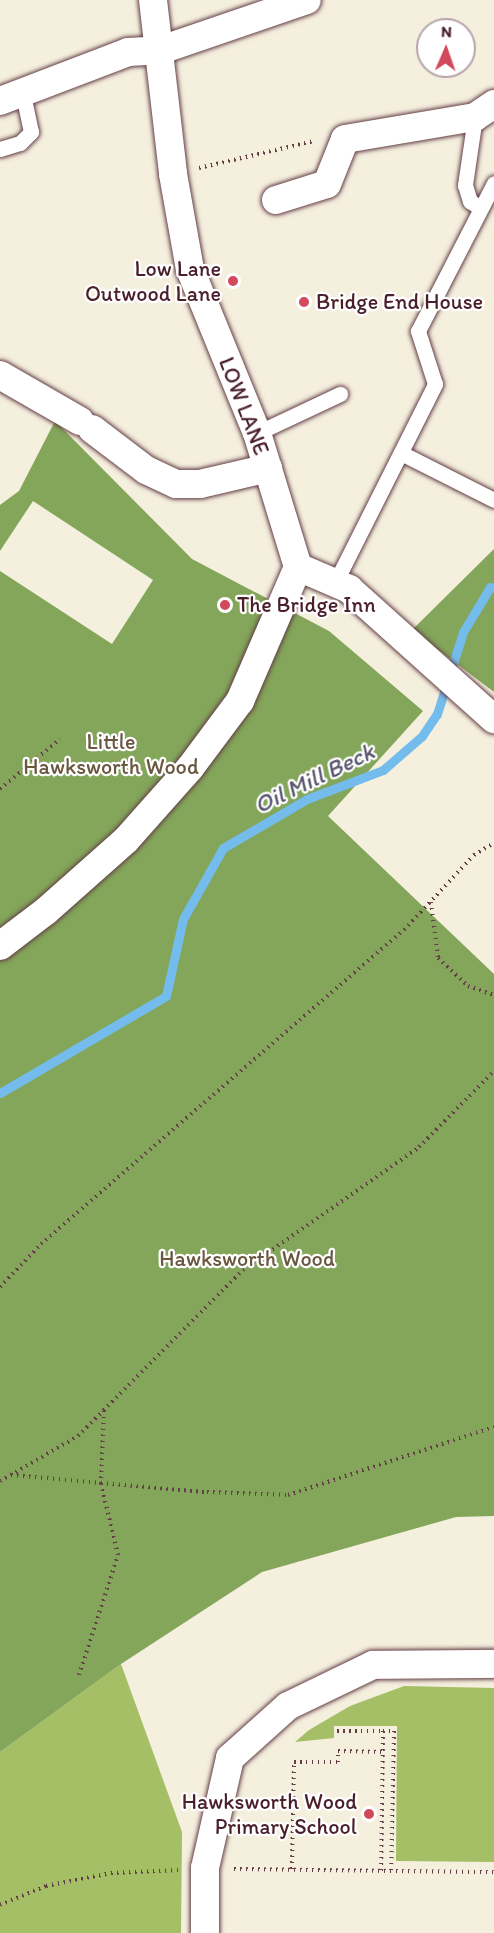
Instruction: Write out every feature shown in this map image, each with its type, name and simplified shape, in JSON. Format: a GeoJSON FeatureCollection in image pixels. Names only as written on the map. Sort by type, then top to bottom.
{"type":"FeatureCollection","features":[{"type":"Feature","properties":{"kind":"street","name":"LOW LANE"},"geometry":{"type":"LineString","coordinates":[[153,0],[161,50],[173,174],[190,269],[257,433],[298,567]]}},
{"type":"Feature","properties":{"kind":"street"},"geometry":{"type":"LineString","coordinates":[[12,97],[128,52],[161,50],[307,0]]}},
{"type":"Feature","properties":{"kind":"street"},"geometry":{"type":"LineString","coordinates":[[276,200],[327,184],[345,139],[485,110]]}},
{"type":"Feature","properties":{"kind":"street"},"geometry":{"type":"LineString","coordinates":[[0,375],[86,425],[146,470],[176,483],[200,484],[268,468]]}},
{"type":"Feature","properties":{"kind":"street"},"geometry":{"type":"LineString","coordinates":[[0,946],[46,911],[126,840],[190,768],[240,701],[298,567],[349,590],[488,713]]}},
{"type":"Feature","properties":{"kind":"street"},"geometry":{"type":"LineString","coordinates":[[205,1933],[218,1868],[230,1758],[288,1706],[373,1665],[494,1664]]}},
{"type":"Feature","properties":{"kind":"lane"},"geometry":{"type":"LineString","coordinates":[[0,149],[20,143],[31,132],[12,97]]}},
{"type":"Feature","properties":{"kind":"lane"},"geometry":{"type":"LineString","coordinates":[[480,208],[470,201],[465,185],[485,110]]}},
{"type":"Feature","properties":{"kind":"lane"},"geometry":{"type":"LineString","coordinates":[[335,583],[435,384],[418,331],[494,183]]}},
{"type":"Feature","properties":{"kind":"lane"},"geometry":{"type":"LineString","coordinates":[[257,433],[340,394]]}},
{"type":"Feature","properties":{"kind":"lane"},"geometry":{"type":"LineString","coordinates":[[401,453],[494,500]]}},
{"type":"Feature","properties":{"kind":"path"},"geometry":{"type":"LineString","coordinates":[[173,174],[304,141],[345,139]]}},
{"type":"Feature","properties":{"kind":"path"},"geometry":{"type":"LineString","coordinates":[[0,789],[60,739]]}},
{"type":"Feature","properties":{"kind":"path"},"geometry":{"type":"LineString","coordinates":[[0,1287],[41,1245],[395,938],[474,855],[494,843]]}},
{"type":"Feature","properties":{"kind":"path"},"geometry":{"type":"LineString","coordinates":[[431,902],[438,958],[468,986],[494,995]]}},
{"type":"Feature","properties":{"kind":"path"},"geometry":{"type":"LineString","coordinates":[[0,1481],[78,1436],[243,1270],[419,1147],[494,1071]]}},
{"type":"Feature","properties":{"kind":"path"},"geometry":{"type":"LineString","coordinates":[[79,1675],[118,1555],[102,1484],[104,1409]]}},
{"type":"Feature","properties":{"kind":"path"},"geometry":{"type":"LineString","coordinates":[[10,1475],[102,1484],[288,1495],[494,1427]]}},
{"type":"Feature","properties":{"kind":"path"},"geometry":{"type":"LineString","coordinates":[[337,1731],[394,1731],[391,1871]]}},
{"type":"Feature","properties":{"kind":"path"},"geometry":{"type":"LineString","coordinates":[[381,1870],[383,1731]]}},
{"type":"Feature","properties":{"kind":"path"},"geometry":{"type":"LineString","coordinates":[[292,1869],[294,1762],[338,1762],[338,1751],[383,1752]]}},
{"type":"Feature","properties":{"kind":"path"},"geometry":{"type":"LineString","coordinates":[[0,1905],[45,1886],[111,1873],[218,1868],[494,1872]]}},
{"type":"Feature","properties":{"kind":"green space","name":"Hawksworth Wood"},"geometry":{"type":"Polygon","coordinates":[[[55,421],[192,559],[329,631],[423,711],[328,816],[494,974],[494,1516],[456,1517],[262,1572],[121,1664],[0,1752],[0,571],[112,644],[153,580],[33,501],[0,551],[0,505],[19,491],[55,421]]]}},
{"type":"Feature","properties":{"kind":"green space"},"geometry":{"type":"Polygon","coordinates":[[[494,549],[494,692],[412,630],[494,549]]]}},
{"type":"Feature","properties":{"kind":"green space"},"geometry":{"type":"Polygon","coordinates":[[[121,1664],[182,1832],[181,1933],[0,1933],[0,1752],[121,1664]]]}},
{"type":"Feature","properties":{"kind":"green space"},"geometry":{"type":"Polygon","coordinates":[[[404,1686],[494,1688],[494,1862],[396,1861],[397,1726],[334,1726],[334,1738],[295,1742],[309,1730],[350,1706],[404,1686]]]}},
{"type":"Feature","properties":{"kind":"waterway","name":"Oil Mill Beck"},"geometry":{"type":"LineString","coordinates":[[0,1093],[166,996],[183,919],[223,848],[307,799],[383,770],[422,736],[437,714],[463,632],[490,587],[494,588]]}},
{"type":"Feature","properties":{"kind":"place","name":"Low Lane Outwood Lane"},"geometry":{"type":"Point","coordinates":[233,281]}},
{"type":"Feature","properties":{"kind":"place","name":"Bridge End House"},"geometry":{"type":"Point","coordinates":[304,302]}},
{"type":"Feature","properties":{"kind":"place","name":"The Bridge Inn"},"geometry":{"type":"Point","coordinates":[225,605]}},
{"type":"Feature","properties":{"kind":"place","name":"Hawksworth Wood Primary School"},"geometry":{"type":"Point","coordinates":[369,1814]}},
{"type":"Feature","properties":{"kind":"park label","name":"Little Hawksworth Wood"},"geometry":{"type":"Point","coordinates":[111,754]}}]}
